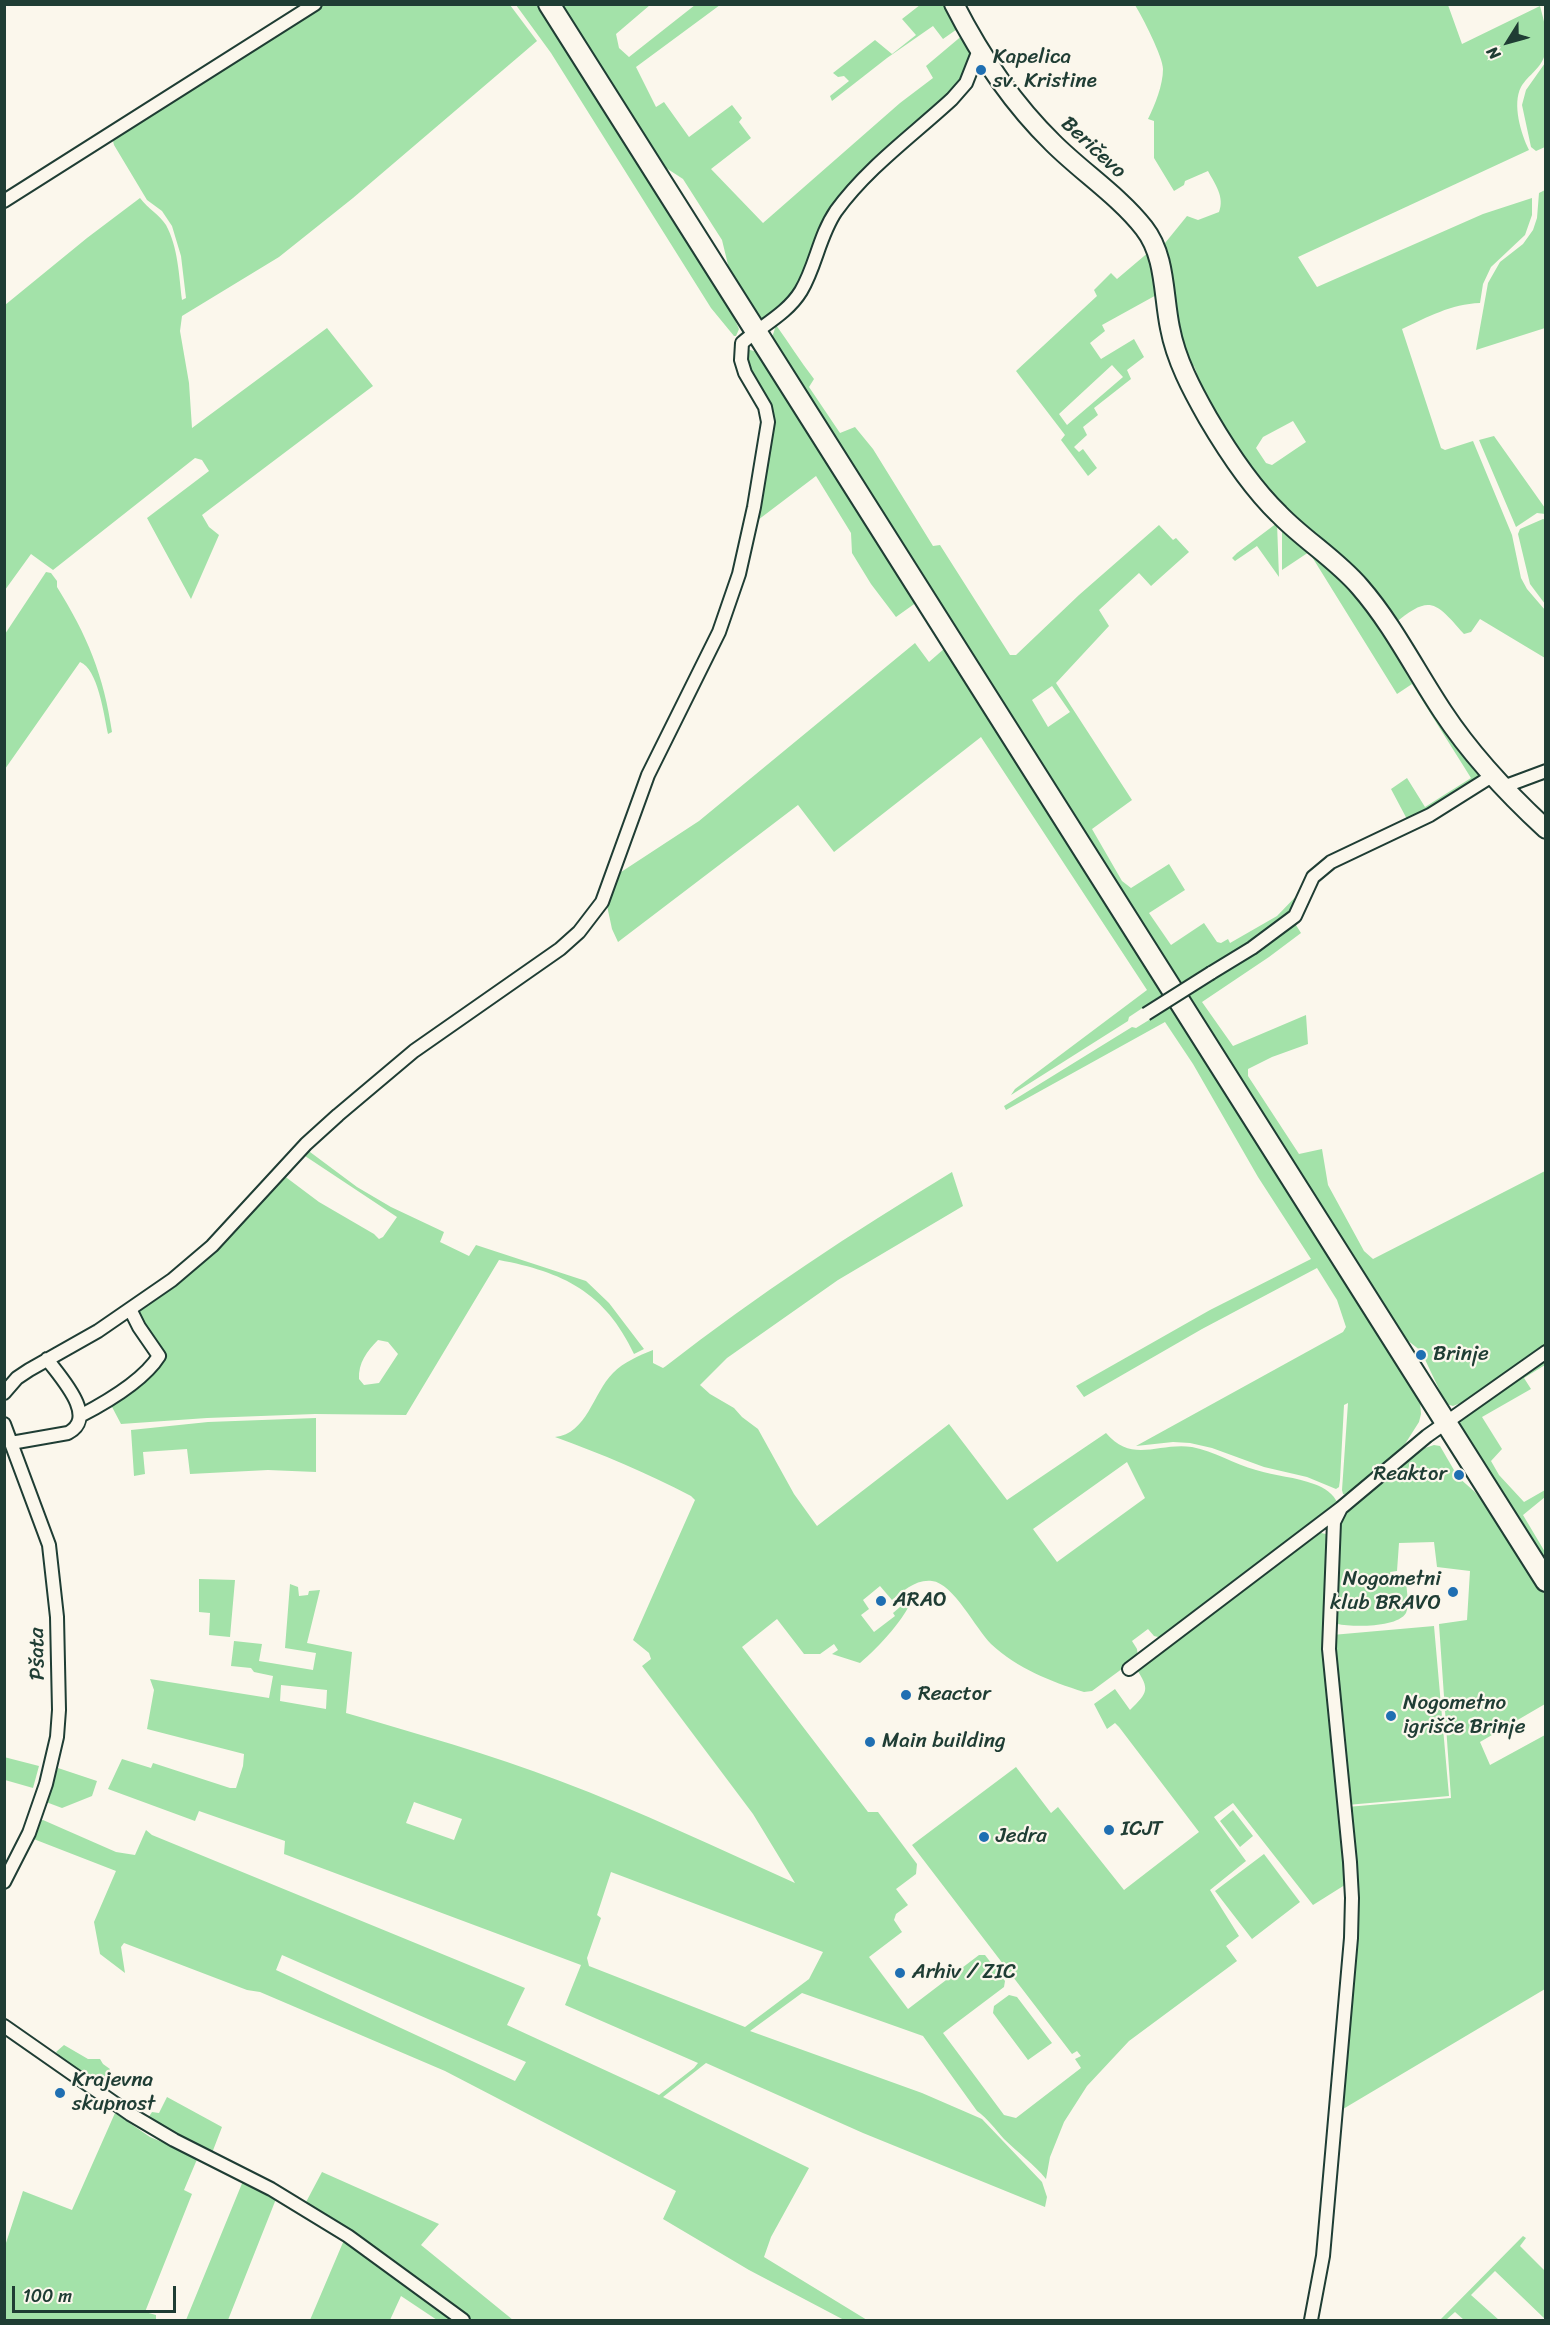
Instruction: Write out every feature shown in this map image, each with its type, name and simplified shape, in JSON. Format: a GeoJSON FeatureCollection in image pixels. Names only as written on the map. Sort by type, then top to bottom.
{"type":"FeatureCollection","features":[{"type":"Feature","properties":{"kind":"main road"},"geometry":{"type":"LineString","coordinates":[[549,4],[1545,1581]]}},
{"type":"Feature","properties":{"kind":"street"},"geometry":{"type":"LineString","coordinates":[[4,201],[315,4]]}},
{"type":"Feature","properties":{"kind":"street","name":"Beričevo"},"geometry":{"type":"LineString","coordinates":[[954,4],[979,50],[1032,122],[1144,228],[1154,244],[1160,263],[1170,329],[1178,357],[1210,421],[1258,492],[1280,516],[1359,586],[1393,631],[1443,712],[1497,782],[1545,829]]}},
{"type":"Feature","properties":{"kind":"street"},"geometry":{"type":"LineString","coordinates":[[4,1393],[17,1378],[130,1309],[172,1280],[212,1246],[306,1144],[372,1085],[414,1052],[560,949],[579,932],[602,902],[648,775],[719,632],[739,574],[754,507],[768,422],[765,407],[745,373],[741,360],[742,343],[770,322],[800,293],[828,223],[851,192],[952,99],[966,83],[979,50]]}},
{"type":"Feature","properties":{"kind":"street"},"geometry":{"type":"LineString","coordinates":[[1146,1014],[1252,948],[1295,916],[1313,877],[1331,862],[1497,782],[1545,771]]}},
{"type":"Feature","properties":{"kind":"street"},"geometry":{"type":"LineString","coordinates":[[11,1443],[74,1430],[80,1416],[100,1406],[155,1362],[159,1356],[130,1309]]}},
{"type":"Feature","properties":{"kind":"street"},"geometry":{"type":"LineString","coordinates":[[1129,1669],[1341,1508],[1444,1423],[1545,1352]]}},
{"type":"Feature","properties":{"kind":"street"},"geometry":{"type":"LineString","coordinates":[[48,1359],[68,1385],[80,1416]]}},
{"type":"Feature","properties":{"kind":"street","name":"Pšata"},"geometry":{"type":"LineString","coordinates":[[4,1424],[49,1545],[57,1617],[59,1710],[57,1737],[46,1784],[29,1833],[4,1882]]}},
{"type":"Feature","properties":{"kind":"street"},"geometry":{"type":"LineString","coordinates":[[1311,2320],[1324,2245],[1351,1938],[1350,1862],[1329,1649],[1334,1522],[1341,1508]]}},
{"type":"Feature","properties":{"kind":"street"},"geometry":{"type":"LineString","coordinates":[[4,2026],[160,2133],[271,2189],[348,2236],[463,2320]]}},
{"type":"Feature","properties":{"kind":"green space"},"geometry":{"type":"Polygon","coordinates":[[[323,5],[510,5],[537,41],[353,198],[279,257],[182,316],[180,331],[189,383],[192,428],[327,328],[373,386],[202,515],[209,527],[219,535],[191,599],[147,518],[209,471],[202,460],[195,458],[53,570],[31,554],[5,590],[5,305],[140,198],[166,225],[173,242],[182,300],[186,298],[181,256],[172,226],[162,211],[147,200],[114,145],[112,137],[323,5]]]}},
{"type":"Feature","properties":{"kind":"green space"},"geometry":{"type":"Polygon","coordinates":[[[516,5],[539,5],[633,153],[671,219],[728,304],[739,329],[736,336],[711,308],[551,53],[516,5]]]}},
{"type":"Feature","properties":{"kind":"green space"},"geometry":{"type":"Polygon","coordinates":[[[557,5],[650,5],[616,34],[619,48],[629,57],[695,5],[720,5],[636,67],[656,107],[664,102],[689,137],[732,105],[742,118],[739,122],[751,138],[711,169],[763,223],[900,103],[933,78],[926,66],[964,34],[970,50],[970,60],[960,85],[848,189],[801,283],[782,306],[763,320],[756,319],[730,273],[722,240],[683,179],[657,162],[557,5]]]}},
{"type":"Feature","properties":{"kind":"green space"},"geometry":{"type":"Polygon","coordinates":[[[920,5],[948,5],[960,27],[943,39],[933,26],[832,101],[830,96],[849,81],[844,76],[838,77],[833,73],[875,40],[892,54],[916,35],[902,19],[920,5]]]}},
{"type":"Feature","properties":{"kind":"green space"},"geometry":{"type":"Polygon","coordinates":[[[1135,5],[1448,5],[1462,44],[1540,6],[1546,35],[1544,58],[1521,87],[1517,102],[1523,136],[1529,150],[1298,257],[1317,287],[1483,214],[1532,198],[1532,215],[1525,235],[1491,267],[1483,284],[1480,303],[1449,309],[1402,329],[1441,448],[1445,450],[1473,441],[1512,535],[1521,578],[1545,610],[1545,658],[1480,619],[1471,632],[1464,634],[1446,614],[1432,605],[1416,608],[1394,624],[1262,489],[1194,381],[1197,374],[1194,366],[1185,363],[1161,248],[1187,216],[1198,220],[1219,212],[1221,201],[1208,171],[1185,181],[1184,185],[1174,191],[1154,158],[1154,121],[1148,119],[1162,82],[1163,69],[1156,46],[1135,5]],[[1293,421],[1263,437],[1256,448],[1266,463],[1272,465],[1306,442],[1293,421]]]}},
{"type":"Feature","properties":{"kind":"green space"},"geometry":{"type":"Polygon","coordinates":[[[1545,63],[1545,147],[1536,151],[1531,147],[1522,105],[1526,90],[1545,63]]]}},
{"type":"Feature","properties":{"kind":"green space"},"geometry":{"type":"Polygon","coordinates":[[[1545,190],[1545,328],[1476,350],[1488,283],[1500,262],[1523,244],[1533,230],[1537,218],[1539,193],[1545,190]]]}},
{"type":"Feature","properties":{"kind":"green space"},"geometry":{"type":"Polygon","coordinates":[[[1150,251],[1160,293],[1102,325],[1105,331],[1090,343],[1101,359],[1134,339],[1144,357],[1127,370],[1131,379],[1094,408],[1098,415],[1083,427],[1087,435],[1074,447],[1079,452],[1083,449],[1097,468],[1088,476],[1061,440],[1065,435],[1016,371],[1097,296],[1094,290],[1111,273],[1117,279],[1150,251]],[[1112,365],[1059,414],[1067,425],[1123,377],[1112,365]]]}},
{"type":"Feature","properties":{"kind":"green space"},"geometry":{"type":"Polygon","coordinates":[[[776,325],[814,379],[809,387],[840,433],[855,427],[873,449],[933,546],[940,545],[1010,655],[1016,655],[1079,595],[1159,525],[1189,552],[1151,586],[1139,573],[1099,610],[1109,626],[1056,683],[1132,800],[1092,829],[1122,881],[1131,888],[1169,864],[1185,890],[1149,913],[1171,945],[1204,923],[1217,942],[1221,943],[1228,939],[1230,943],[1277,916],[1304,888],[1288,918],[1221,963],[1216,961],[1178,986],[771,341],[776,325]],[[1052,686],[1032,700],[1048,727],[1070,712],[1052,686]]]}},
{"type":"Feature","properties":{"kind":"green space"},"geometry":{"type":"Polygon","coordinates":[[[747,349],[757,352],[917,602],[896,617],[871,584],[852,553],[851,533],[816,476],[754,523],[771,427],[746,365],[747,349]]]}},
{"type":"Feature","properties":{"kind":"green space"},"geometry":{"type":"Polygon","coordinates":[[[1494,436],[1545,508],[1545,514],[1537,513],[1516,527],[1479,440],[1494,436]]]}},
{"type":"Feature","properties":{"kind":"green space"},"geometry":{"type":"Polygon","coordinates":[[[1543,519],[1546,520],[1545,604],[1530,584],[1518,534],[1520,529],[1543,519]]]}},
{"type":"Feature","properties":{"kind":"green space"},"geometry":{"type":"Polygon","coordinates":[[[1277,523],[1279,577],[1257,546],[1235,561],[1232,558],[1237,553],[1277,523]]]}},
{"type":"Feature","properties":{"kind":"green space"},"geometry":{"type":"Polygon","coordinates":[[[1282,523],[1346,578],[1483,775],[1409,823],[1391,789],[1407,778],[1425,807],[1471,778],[1412,684],[1397,694],[1309,552],[1282,570],[1282,523]]]}},
{"type":"Feature","properties":{"kind":"green space"},"geometry":{"type":"Polygon","coordinates":[[[46,572],[51,573],[57,581],[57,587],[93,656],[109,712],[112,732],[108,734],[96,683],[86,666],[80,662],[5,769],[5,634],[46,572]]]}},
{"type":"Feature","properties":{"kind":"green space"},"geometry":{"type":"Polygon","coordinates":[[[915,643],[929,662],[945,648],[1162,995],[1129,1017],[1128,1021],[1011,1095],[1015,1089],[1147,990],[981,737],[834,852],[798,805],[618,942],[612,929],[606,901],[615,876],[699,821],[915,643]]]}},
{"type":"Feature","properties":{"kind":"green space"},"geometry":{"type":"Polygon","coordinates":[[[1294,922],[1301,933],[1202,1002],[1233,1046],[1306,1015],[1308,1044],[1272,1057],[1248,1069],[1248,1076],[1299,1154],[1322,1149],[1328,1185],[1364,1251],[1373,1259],[1545,1171],[1545,1348],[1511,1372],[1502,1374],[1483,1392],[1453,1406],[1446,1404],[1421,1351],[1397,1332],[1185,998],[1294,922]]]}},
{"type":"Feature","properties":{"kind":"green space"},"geometry":{"type":"Polygon","coordinates":[[[1170,1007],[1359,1301],[1381,1341],[1420,1401],[1419,1422],[1405,1444],[1394,1457],[1348,1496],[1343,1494],[1342,1490],[1348,1403],[1344,1405],[1340,1480],[1339,1487],[1336,1489],[1307,1477],[1264,1467],[1212,1448],[1190,1443],[1173,1442],[1136,1446],[1343,1332],[1346,1327],[1337,1300],[1317,1268],[1202,1329],[1084,1397],[1076,1386],[1210,1310],[1311,1259],[1258,1177],[1193,1064],[1165,1022],[1006,1110],[1004,1106],[1132,1027],[1136,1028],[1170,1007]]]}},
{"type":"Feature","properties":{"kind":"green space"},"geometry":{"type":"Polygon","coordinates":[[[306,1149],[357,1187],[391,1207],[444,1232],[440,1242],[469,1256],[476,1245],[586,1281],[609,1303],[644,1349],[634,1354],[610,1315],[580,1288],[543,1271],[499,1260],[406,1415],[315,1414],[121,1424],[111,1405],[163,1360],[146,1332],[137,1309],[283,1175],[319,1202],[379,1239],[383,1237],[397,1217],[302,1154],[306,1149]],[[378,1340],[364,1358],[359,1379],[364,1385],[379,1383],[398,1354],[388,1342],[378,1340]]]}},
{"type":"Feature","properties":{"kind":"green space"},"geometry":{"type":"Polygon","coordinates":[[[952,1172],[963,1206],[838,1280],[727,1358],[700,1385],[710,1394],[734,1408],[758,1429],[794,1494],[817,1526],[949,1424],[1007,1500],[1106,1433],[1126,1448],[1136,1450],[1180,1446],[1200,1449],[1256,1470],[1318,1486],[1331,1494],[1338,1504],[1162,1638],[1154,1636],[1148,1629],[1132,1641],[1137,1649],[1138,1657],[1092,1691],[1084,1692],[1035,1673],[1001,1653],[985,1637],[956,1598],[940,1584],[932,1581],[915,1584],[892,1600],[880,1586],[863,1600],[869,1609],[861,1615],[874,1632],[895,1616],[893,1613],[915,1594],[891,1632],[860,1663],[832,1654],[838,1650],[834,1644],[820,1654],[804,1654],[777,1619],[742,1647],[868,1812],[878,1812],[917,1864],[916,1874],[896,1889],[908,1905],[896,1914],[894,1920],[902,1932],[869,1957],[908,2009],[979,1955],[985,1955],[1005,1981],[1004,1987],[943,2033],[1004,2115],[1016,2118],[1081,2068],[1075,2059],[1081,2056],[1077,2051],[1072,2054],[912,1845],[1016,1767],[1051,1813],[1058,1807],[1124,1890],[1199,1832],[1119,1727],[1115,1723],[1107,1729],[1094,1704],[1115,1689],[1130,1710],[1144,1695],[1145,1690],[1144,1681],[1136,1668],[1316,1532],[1326,1534],[1330,1540],[1325,1625],[1348,1883],[1313,1905],[1233,1803],[1214,1817],[1246,1861],[1210,1890],[1239,1936],[1226,1946],[1237,1961],[1129,2041],[1087,2086],[1064,2122],[1050,2157],[1046,2179],[977,2111],[923,2036],[802,1993],[750,2031],[922,2093],[982,2119],[1042,2182],[1047,2197],[1045,2207],[863,2133],[706,2063],[663,2097],[809,2168],[771,2237],[764,2257],[867,2320],[844,2320],[749,2270],[663,2219],[676,2191],[445,2071],[260,1992],[247,1990],[124,1943],[121,1947],[125,1973],[100,1954],[94,1922],[116,1871],[31,1838],[38,1821],[43,1820],[116,1852],[135,1855],[146,1830],[152,1835],[525,1988],[507,2025],[659,2095],[698,2063],[565,2005],[581,1965],[284,1854],[285,1841],[199,1811],[195,1821],[108,1789],[122,1759],[151,1768],[153,1763],[236,1788],[244,1754],[147,1729],[154,1690],[150,1679],[269,1698],[273,1676],[254,1672],[251,1668],[231,1666],[234,1641],[262,1644],[259,1661],[313,1670],[316,1653],[285,1648],[290,1584],[298,1587],[299,1596],[308,1595],[309,1591],[320,1590],[307,1643],[352,1652],[346,1713],[534,1771],[649,1817],[795,1883],[753,1814],[642,1666],[651,1659],[649,1653],[633,1640],[695,1500],[641,1472],[555,1437],[575,1429],[606,1381],[622,1366],[653,1350],[653,1363],[663,1368],[770,1289],[952,1172]],[[1127,1462],[1033,1529],[1057,1562],[1145,1498],[1127,1462]],[[281,1685],[280,1701],[326,1709],[327,1690],[281,1685]],[[414,1802],[406,1823],[454,1840],[462,1819],[414,1802]],[[611,1872],[597,1915],[601,1918],[587,1958],[589,1966],[745,2027],[809,1979],[823,1952],[611,1872]],[[282,1955],[276,1970],[515,2081],[526,2062],[282,1955]]]}},
{"type":"Feature","properties":{"kind":"green space"},"geometry":{"type":"Polygon","coordinates":[[[1545,1358],[1545,1365],[1524,1378],[1531,1389],[1482,1417],[1502,1449],[1491,1461],[1499,1475],[1524,1502],[1545,1490],[1545,1497],[1523,1515],[1545,1552],[1545,1569],[1473,1449],[1460,1423],[1465,1416],[1545,1358]]]}},
{"type":"Feature","properties":{"kind":"green space"},"geometry":{"type":"Polygon","coordinates":[[[316,1418],[316,1472],[268,1470],[190,1474],[187,1449],[143,1452],[145,1474],[134,1476],[131,1430],[208,1422],[316,1418]]]}},
{"type":"Feature","properties":{"kind":"green space"},"geometry":{"type":"Polygon","coordinates":[[[1440,1446],[1458,1477],[1475,1492],[1497,1520],[1545,1595],[1545,1704],[1480,1742],[1490,1765],[1545,1735],[1545,1989],[1338,2112],[1349,1999],[1347,1807],[1451,1798],[1439,1624],[1467,1620],[1470,1571],[1437,1567],[1434,1542],[1399,1543],[1397,1571],[1390,1572],[1393,1580],[1401,1577],[1406,1579],[1408,1601],[1406,1613],[1401,1618],[1384,1624],[1353,1626],[1337,1624],[1332,1617],[1339,1526],[1343,1515],[1425,1448],[1440,1446]]]}},
{"type":"Feature","properties":{"kind":"green space"},"geometry":{"type":"Polygon","coordinates":[[[199,1579],[235,1580],[230,1637],[209,1635],[210,1613],[199,1612],[199,1579]]]}},
{"type":"Feature","properties":{"kind":"green space","name":"Nogometno igrišče Brinje"},"geometry":{"type":"Polygon","coordinates":[[[1434,1626],[1449,1796],[1347,1805],[1332,1635],[1434,1626]]]}},
{"type":"Feature","properties":{"kind":"green space"},"geometry":{"type":"Polygon","coordinates":[[[4,1757],[39,1766],[33,1788],[5,1780],[4,1757]]]}},
{"type":"Feature","properties":{"kind":"green space"},"geometry":{"type":"Polygon","coordinates":[[[58,1768],[97,1781],[92,1796],[62,1808],[46,1802],[58,1768]]]}},
{"type":"Feature","properties":{"kind":"green space"},"geometry":{"type":"Polygon","coordinates":[[[1233,1810],[1253,1836],[1240,1847],[1220,1821],[1233,1810]]]}},
{"type":"Feature","properties":{"kind":"green space"},"geometry":{"type":"Polygon","coordinates":[[[1264,1854],[1300,1902],[1252,1939],[1215,1891],[1264,1854]]]}},
{"type":"Feature","properties":{"kind":"green space"},"geometry":{"type":"Polygon","coordinates":[[[1009,1995],[1017,1997],[1052,2043],[1028,2060],[993,2013],[994,2006],[1009,1995]]]}},
{"type":"Feature","properties":{"kind":"green space"},"geometry":{"type":"Polygon","coordinates":[[[64,2045],[88,2059],[100,2059],[110,2069],[100,2083],[61,2058],[56,2052],[64,2045]]]}},
{"type":"Feature","properties":{"kind":"green space"},"geometry":{"type":"Polygon","coordinates":[[[167,2097],[222,2127],[212,2153],[148,2118],[152,2112],[159,2113],[167,2097]]]}},
{"type":"Feature","properties":{"kind":"green space"},"geometry":{"type":"Polygon","coordinates":[[[115,2113],[150,2137],[198,2157],[184,2190],[192,2194],[145,2312],[156,2315],[156,2320],[5,2320],[5,2246],[23,2191],[72,2210],[115,2113]]]}},
{"type":"Feature","properties":{"kind":"green space"},"geometry":{"type":"Polygon","coordinates":[[[322,2172],[439,2224],[421,2245],[513,2320],[470,2320],[305,2204],[322,2172]]]}},
{"type":"Feature","properties":{"kind":"green space"},"geometry":{"type":"Polygon","coordinates":[[[243,2181],[276,2199],[228,2320],[186,2320],[243,2181]]]}},
{"type":"Feature","properties":{"kind":"green space"},"geometry":{"type":"Polygon","coordinates":[[[1523,2236],[1526,2238],[1520,2246],[1545,2271],[1545,2319],[1495,2271],[1471,2295],[1499,2320],[1464,2320],[1455,2312],[1446,2320],[1440,2320],[1523,2236]]]}},
{"type":"Feature","properties":{"kind":"green space"},"geometry":{"type":"Polygon","coordinates":[[[344,2240],[453,2320],[437,2320],[401,2296],[390,2320],[310,2320],[344,2240]]]}},
{"type":"Feature","properties":{"kind":"place","name":"Kapelica sv. Kristine"},"geometry":{"type":"Point","coordinates":[981,70]}},
{"type":"Feature","properties":{"kind":"place","name":"Brinje"},"geometry":{"type":"Point","coordinates":[1421,1355]}},
{"type":"Feature","properties":{"kind":"place","name":"Reaktor"},"geometry":{"type":"Point","coordinates":[1459,1475]}},
{"type":"Feature","properties":{"kind":"place","name":"Nogometni klub BRAVO"},"geometry":{"type":"Point","coordinates":[1453,1592]}},
{"type":"Feature","properties":{"kind":"place","name":"ARAO"},"geometry":{"type":"Point","coordinates":[881,1601]}},
{"type":"Feature","properties":{"kind":"place","name":"Reactor"},"geometry":{"type":"Point","coordinates":[906,1695]}},
{"type":"Feature","properties":{"kind":"place","name":"Nogometno igrišče Brinje"},"geometry":{"type":"Point","coordinates":[1391,1716]}},
{"type":"Feature","properties":{"kind":"place","name":"Main building"},"geometry":{"type":"Point","coordinates":[870,1742]}},
{"type":"Feature","properties":{"kind":"place","name":"ICJT"},"geometry":{"type":"Point","coordinates":[1109,1830]}},
{"type":"Feature","properties":{"kind":"place","name":"Jedra"},"geometry":{"type":"Point","coordinates":[984,1837]}},
{"type":"Feature","properties":{"kind":"place","name":"Arhiv / ZIC"},"geometry":{"type":"Point","coordinates":[900,1973]}},
{"type":"Feature","properties":{"kind":"place","name":"Krajevna skupnost"},"geometry":{"type":"Point","coordinates":[60,2093]}}]}
